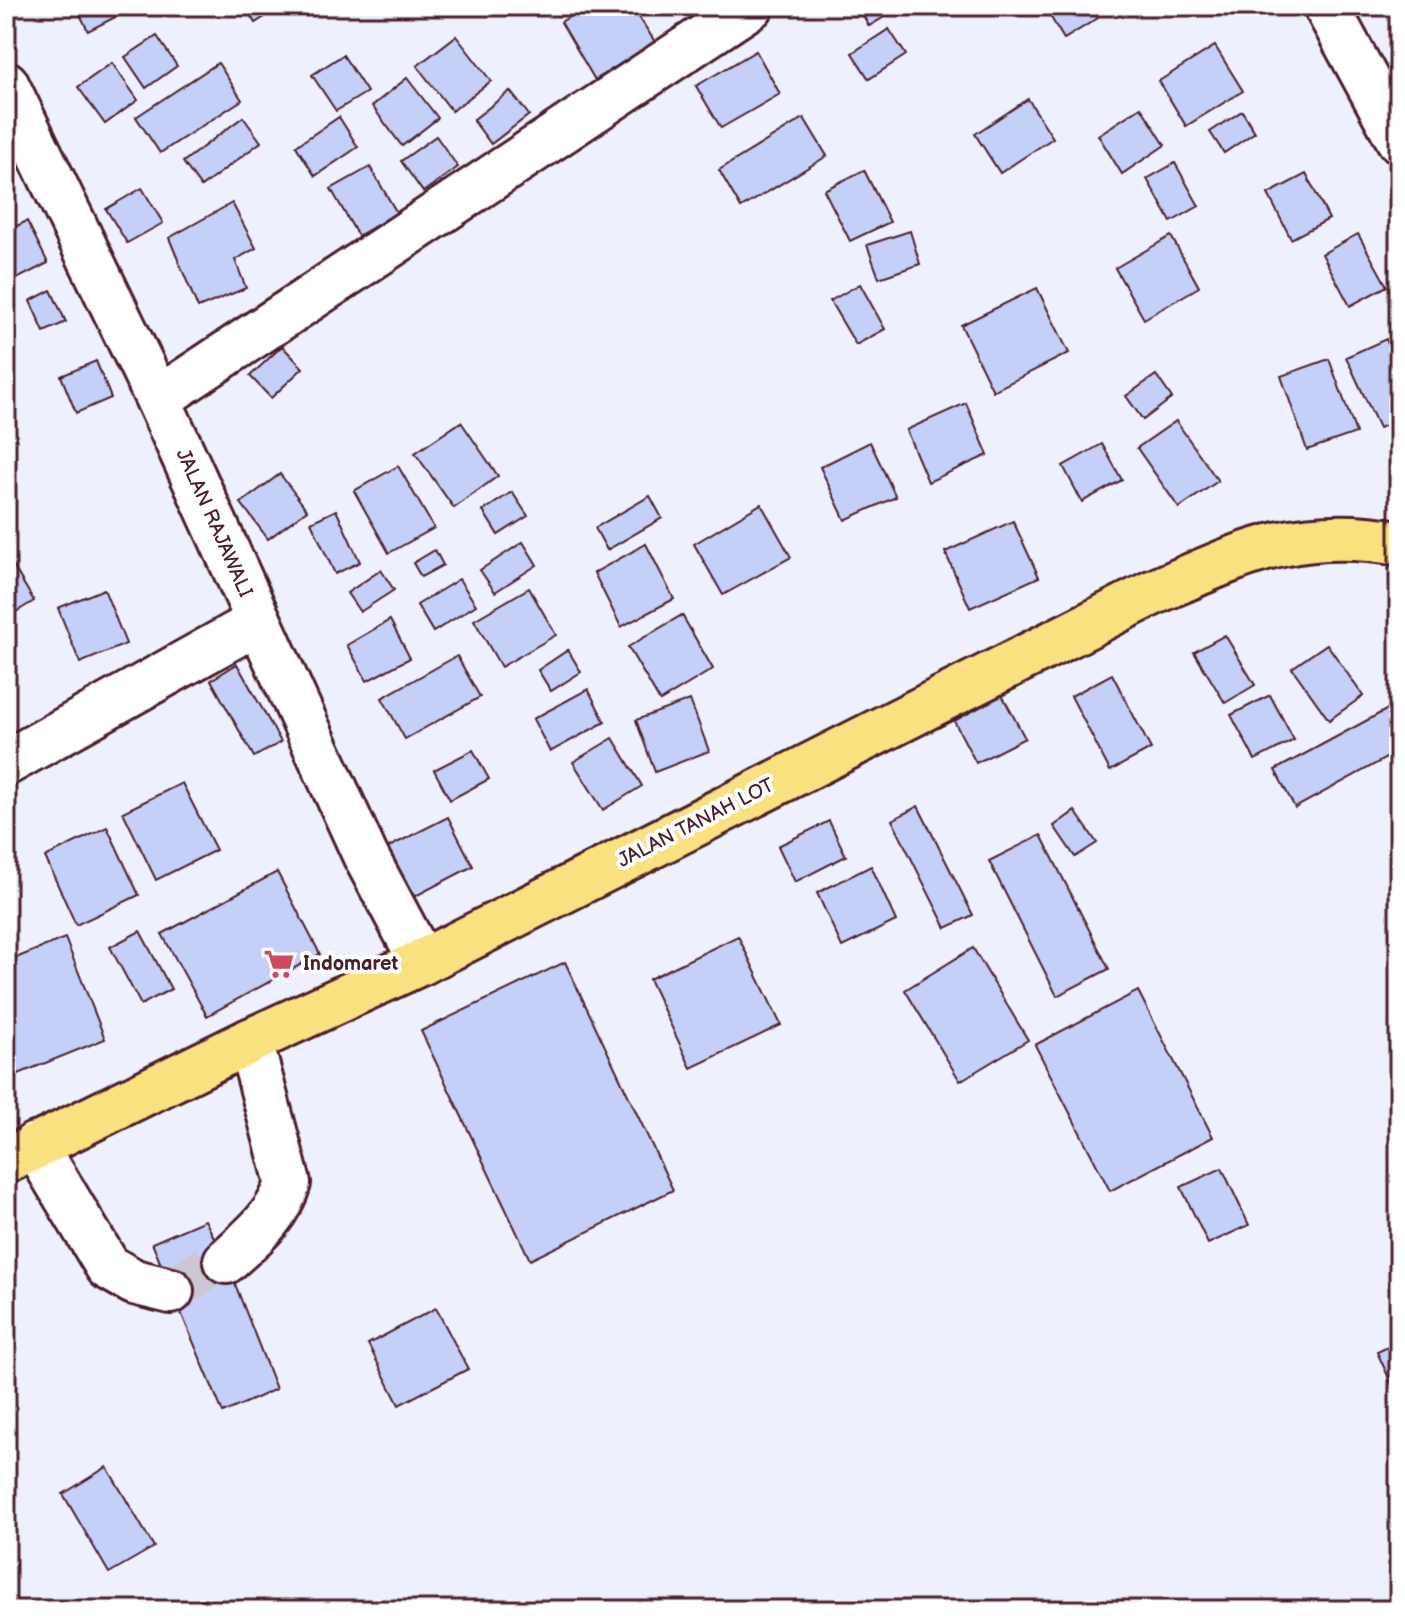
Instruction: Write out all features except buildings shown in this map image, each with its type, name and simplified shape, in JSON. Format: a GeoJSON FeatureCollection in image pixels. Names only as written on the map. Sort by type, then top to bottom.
{"type":"FeatureCollection","features":[{"type":"Feature","properties":{"kind":"main road","name":"JALAN TANAH LOT"},"geometry":{"type":"LineString","coordinates":[[20,1153],[250,1041],[422,962],[1165,587],[1255,549],[1284,541],[1342,536],[1399,543]]}},
{"type":"Feature","properties":{"kind":"street"},"geometry":{"type":"LineString","coordinates":[[158,399],[751,6]]}},
{"type":"Feature","properties":{"kind":"street"},"geometry":{"type":"LineString","coordinates":[[1326,6],[1399,140]]}},
{"type":"Feature","properties":{"kind":"street","name":"JALAN RAJAWALI"},"geometry":{"type":"LineString","coordinates":[[6,84],[19,151],[158,399],[365,855],[422,962]]}},
{"type":"Feature","properties":{"kind":"street"},"geometry":{"type":"LineString","coordinates":[[6,763],[258,622]]}},
{"type":"Feature","properties":{"kind":"street"},"geometry":{"type":"LineString","coordinates":[[226,1261],[267,1223],[282,1203],[288,1183],[250,1041]]}},
{"type":"Feature","properties":{"kind":"street"},"geometry":{"type":"LineString","coordinates":[[20,1153],[108,1267],[134,1282],[171,1291]]}},
{"type":"Feature","properties":{"kind":"tunnel"},"geometry":{"type":"LineString","coordinates":[[171,1291],[210,1266],[226,1261]]}},
{"type":"Feature","properties":{"kind":"place","name":"Indomaret"},"geometry":{"type":"Point","coordinates":[279,964]}}]}
